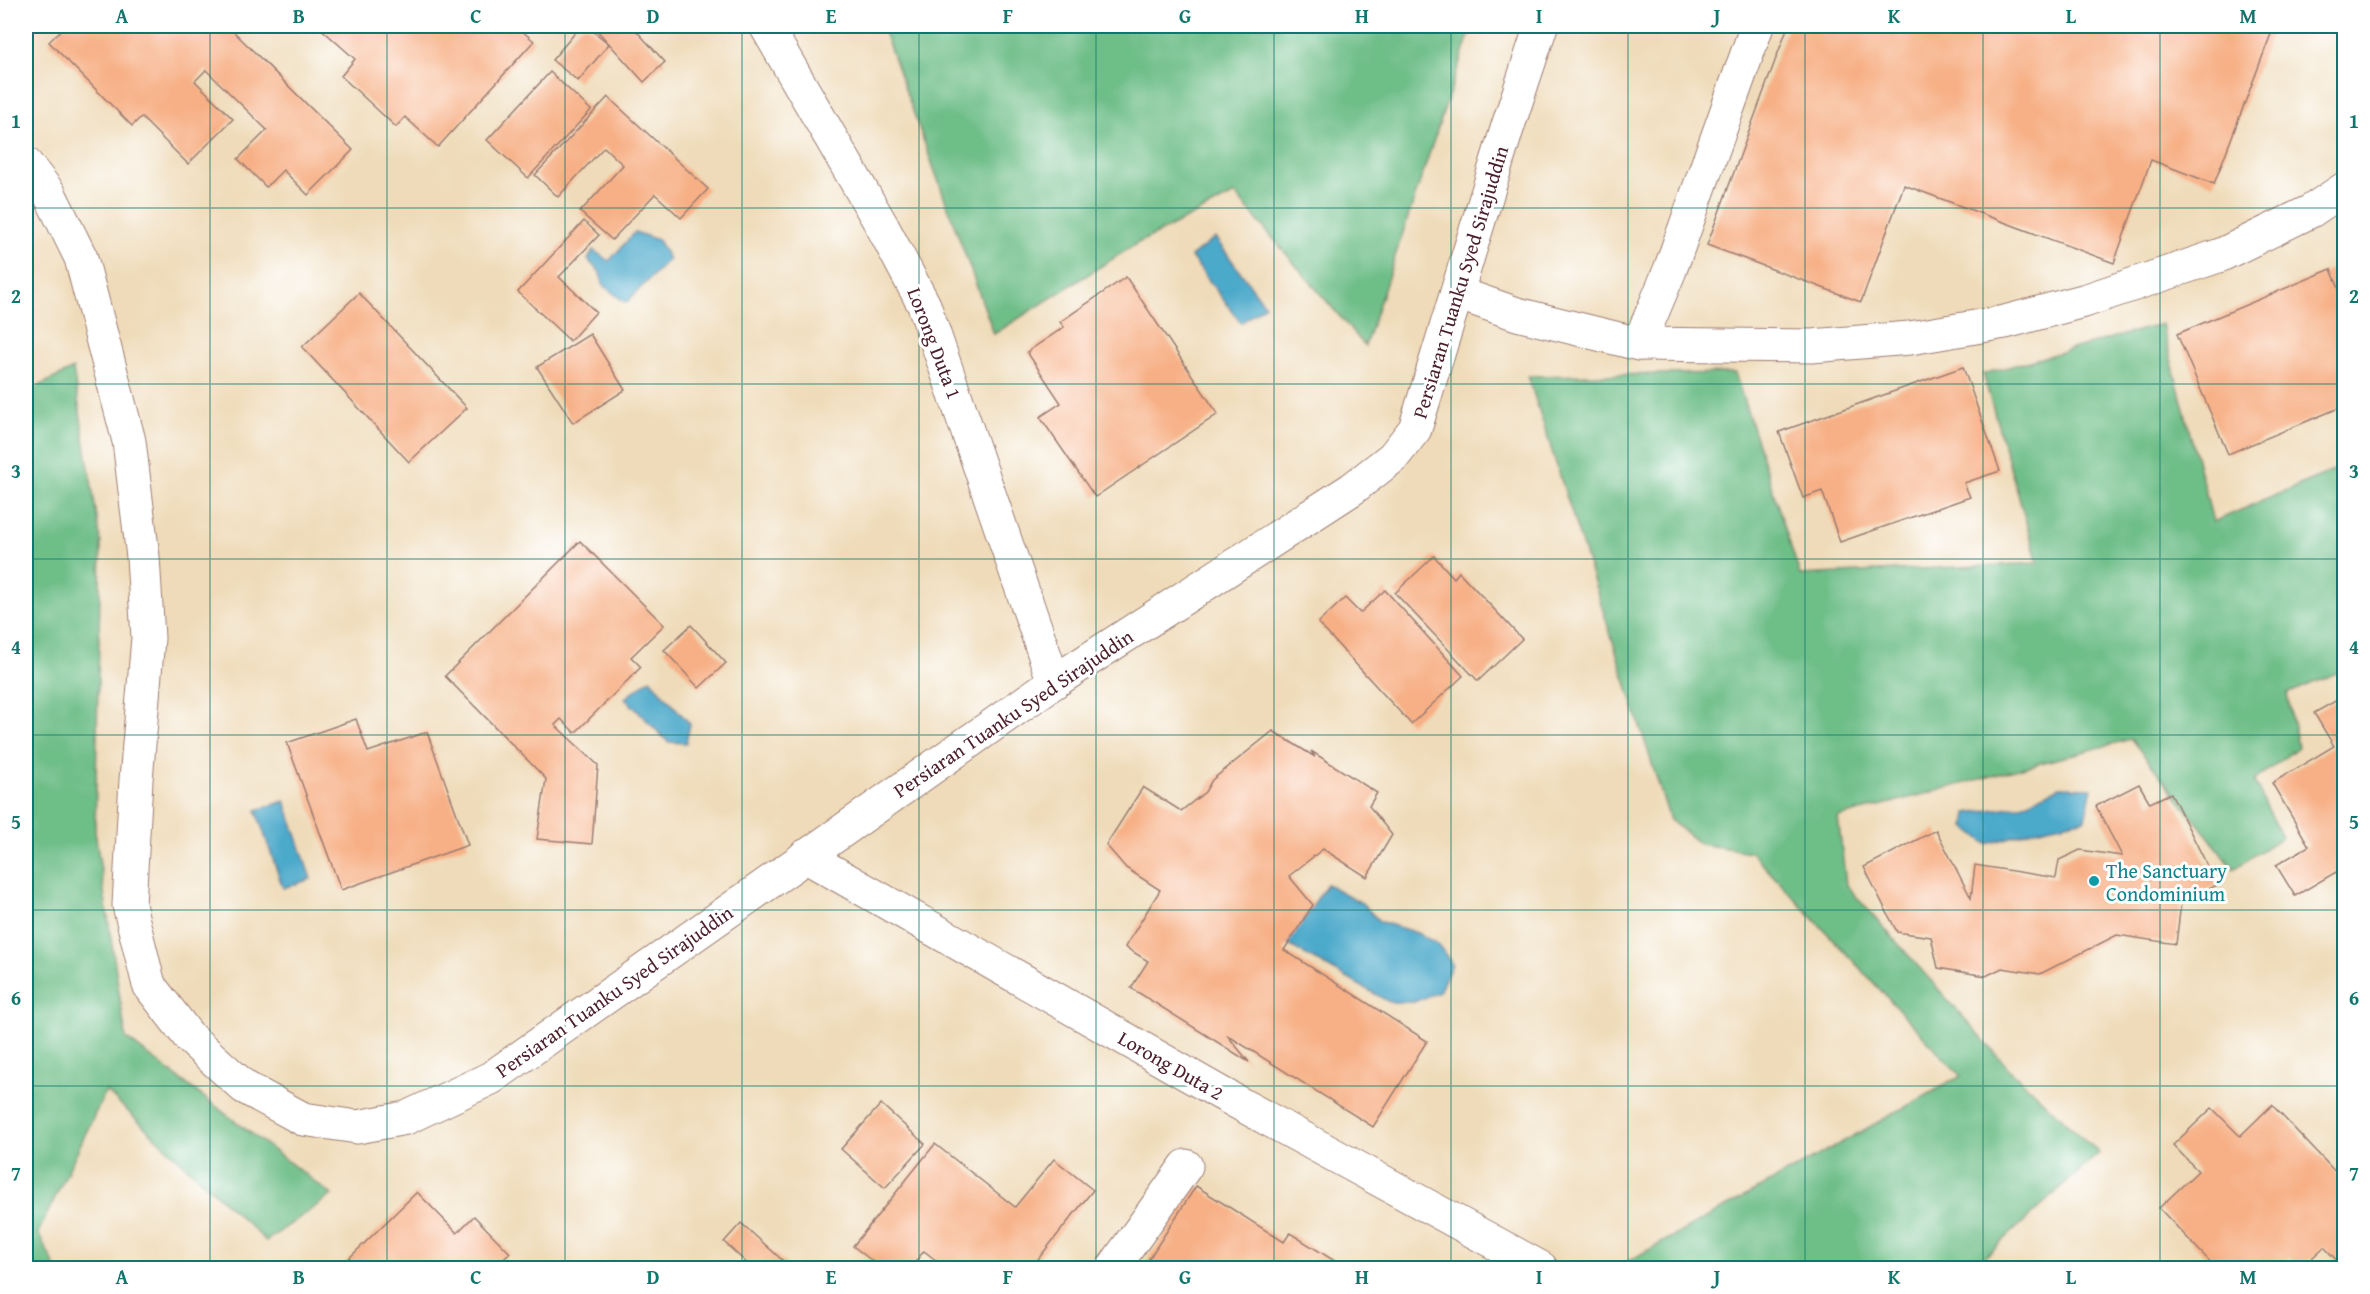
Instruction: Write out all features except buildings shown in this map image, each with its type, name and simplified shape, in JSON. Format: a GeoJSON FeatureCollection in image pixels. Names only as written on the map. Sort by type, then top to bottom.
{"type":"FeatureCollection","features":[{"type":"Feature","properties":{"kind":"street","name":"Lorong Duta 1"},"geometry":{"type":"LineString","coordinates":[[766,26],[881,224],[924,305],[1054,682]]}},
{"type":"Feature","properties":{"kind":"street","name":"Persiaran Tuanku Syed Sirajuddin"},"geometry":{"type":"LineString","coordinates":[[26,164],[50,193],[81,258],[129,441],[143,557],[148,638],[136,780],[129,905],[149,984],[190,1038],[244,1087],[303,1119],[357,1127],[406,1118],[491,1078],[1054,682],[1352,489],[1393,457],[1415,429],[1541,26]]}},
{"type":"Feature","properties":{"kind":"street"},"geometry":{"type":"LineString","coordinates":[[1639,344],[1670,270],[1757,26]]}},
{"type":"Feature","properties":{"kind":"street"},"geometry":{"type":"LineString","coordinates":[[1457,293],[1517,314],[1639,344],[1812,346],[1910,338],[2005,322],[2087,300],[2221,255],[2312,211],[2344,189]]}},
{"type":"Feature","properties":{"kind":"street","name":"Lorong Duta 2"},"geometry":{"type":"LineString","coordinates":[[805,856],[1222,1094],[1533,1266]]}},
{"type":"Feature","properties":{"kind":"street"},"geometry":{"type":"LineString","coordinates":[[1113,1269],[1186,1166]]}},
{"type":"Feature","properties":{"kind":"green space"},"geometry":{"type":"Polygon","coordinates":[[[882,26],[1472,26],[1365,346],[1235,194],[1136,244],[994,334],[882,26]]]}},
{"type":"Feature","properties":{"kind":"green space"},"geometry":{"type":"Polygon","coordinates":[[[2162,324],[2213,522],[2344,466],[2344,670],[2287,694],[2298,747],[2254,781],[2282,837],[2234,869],[2131,739],[1838,817],[1846,885],[2011,1071],[2099,1153],[1973,1268],[1616,1268],[1961,1076],[1751,852],[1700,844],[1670,820],[1528,376],[1735,373],[1800,575],[2038,563],[1983,374],[2162,324]]]}},
{"type":"Feature","properties":{"kind":"green space"},"geometry":{"type":"Polygon","coordinates":[[[73,369],[101,543],[95,831],[126,1038],[332,1195],[266,1241],[106,1091],[38,1233],[56,1268],[26,1268],[26,392],[73,369]]]}},
{"type":"Feature","properties":{"kind":"water"},"geometry":{"type":"Polygon","coordinates":[[[635,232],[658,240],[669,259],[626,303],[604,286],[599,271],[588,260],[593,250],[609,261],[635,232]]]}},
{"type":"Feature","properties":{"kind":"water"},"geometry":{"type":"Polygon","coordinates":[[[1215,238],[1265,305],[1241,323],[1191,257],[1215,238]]]}},
{"type":"Feature","properties":{"kind":"water"},"geometry":{"type":"Polygon","coordinates":[[[650,679],[690,724],[686,743],[668,742],[625,698],[650,679]]]}},
{"type":"Feature","properties":{"kind":"water"},"geometry":{"type":"Polygon","coordinates":[[[2060,787],[2092,788],[2085,819],[1987,844],[1965,827],[1967,813],[2019,806],[2060,787]]]}},
{"type":"Feature","properties":{"kind":"water"},"geometry":{"type":"Polygon","coordinates":[[[285,801],[311,879],[283,888],[256,810],[285,801]]]}},
{"type":"Feature","properties":{"kind":"water"},"geometry":{"type":"Polygon","coordinates":[[[1327,884],[1362,903],[1379,921],[1417,933],[1438,944],[1452,964],[1439,992],[1414,1002],[1389,1002],[1287,944],[1327,884]]]}},
{"type":"Feature","properties":{"kind":"place","name":"The Sanctuary Condominium"},"geometry":{"type":"Point","coordinates":[2094,881]}}]}
